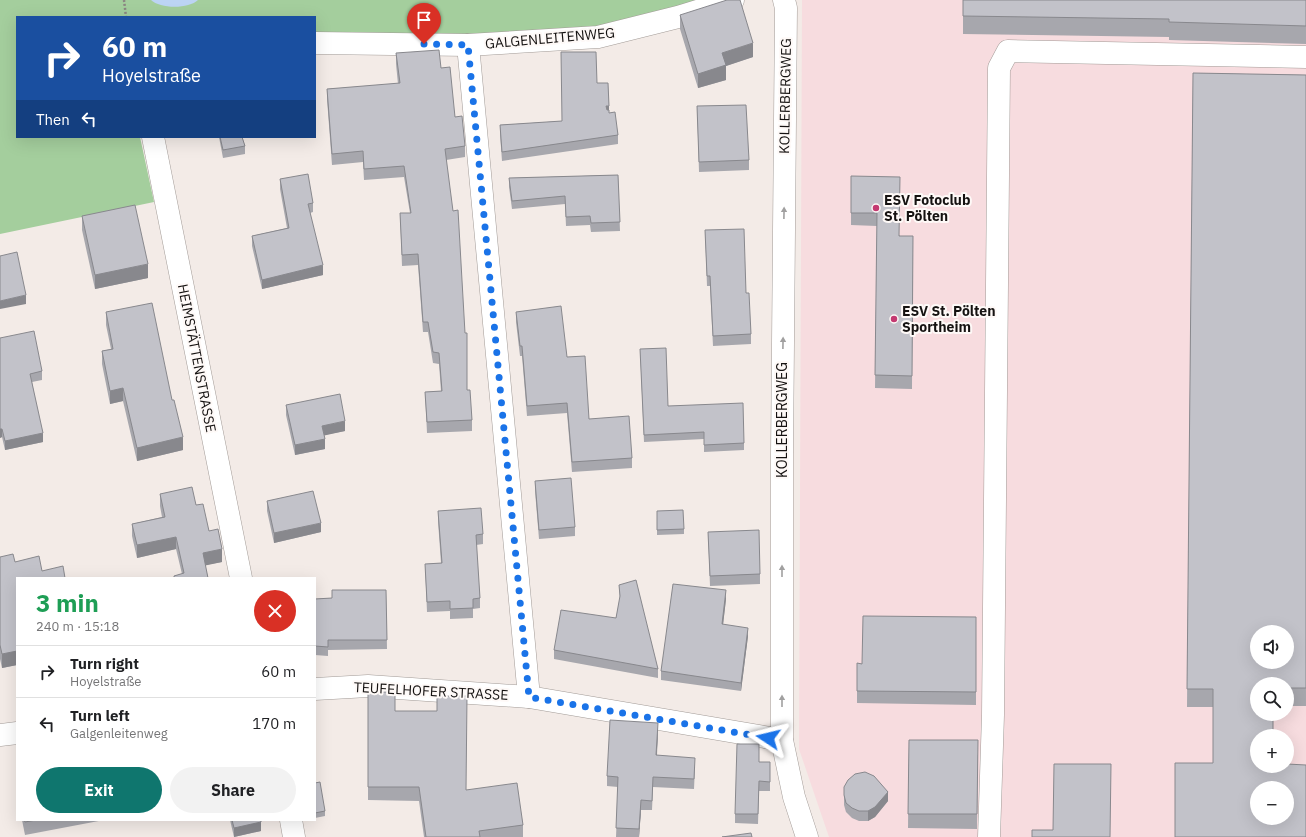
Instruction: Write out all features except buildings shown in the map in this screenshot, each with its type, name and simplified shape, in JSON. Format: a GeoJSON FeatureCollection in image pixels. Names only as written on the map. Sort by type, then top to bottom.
{"type":"FeatureCollection","features":[{"type":"Feature","properties":{"kind":"street","name":"GALGENLEITENWEG"},"geometry":{"type":"LineString","coordinates":[[316,43],[468,45],[598,36],[616,34],[732,0]]}},
{"type":"Feature","properties":{"kind":"street","name":"KOLLERBERGWEG"},"geometry":{"type":"LineString","coordinates":[[784,0],[786,8],[782,454],[782,740],[794,797],[807,837]]}},
{"type":"Feature","properties":{"kind":"street"},"geometry":{"type":"LineString","coordinates":[[468,45],[529,697]]}},
{"type":"Feature","properties":{"kind":"street"},"geometry":{"type":"LineString","coordinates":[[989,837],[993,715],[999,68],[1008,51],[1306,57]]}},
{"type":"Feature","properties":{"kind":"street","name":"HEIMSTÄTTENSTRASSE"},"geometry":{"type":"LineString","coordinates":[[153,138],[241,577]]}},
{"type":"Feature","properties":{"kind":"street","name":"TEUFELHOFER STRASSE"},"geometry":{"type":"LineString","coordinates":[[316,689],[368,686],[529,697],[782,740]]}},
{"type":"Feature","properties":{"kind":"street"},"geometry":{"type":"LineString","coordinates":[[0,735],[16,733]]}},
{"type":"Feature","properties":{"kind":"street"},"geometry":{"type":"LineString","coordinates":[[291,821],[294,837]]}},
{"type":"Feature","properties":{"kind":"path"},"geometry":{"type":"LineString","coordinates":[[124,0],[126,16]]}},
{"type":"Feature","properties":{"kind":"shaded area"},"geometry":{"type":"Polygon","coordinates":[[[802,0],[1306,0],[1306,837],[829,837],[799,749],[802,0]]]}},
{"type":"Feature","properties":{"kind":"green space"},"geometry":{"type":"Polygon","coordinates":[[[0,0],[704,0],[614,27],[466,37],[316,34],[316,16],[16,16],[16,138],[140,138],[154,202],[0,234],[0,0]]]}},
{"type":"Feature","properties":{"kind":"water"},"geometry":{"type":"Polygon","coordinates":[[[151,0],[198,0],[188,5],[174,7],[161,5],[151,0]]]}},
{"type":"Feature","properties":{"kind":"place","name":"ESV Fotoclub St. Pölten"},"geometry":{"type":"Point","coordinates":[876,208]}},
{"type":"Feature","properties":{"kind":"place","name":"ESV St. Pölten Sportheim"},"geometry":{"type":"Point","coordinates":[894,319]}},
{"type":"Feature","properties":{"kind":"route"},"geometry":{"type":"LineString","coordinates":[[424,44],[468,45],[529,697],[768,738]]}}]}
